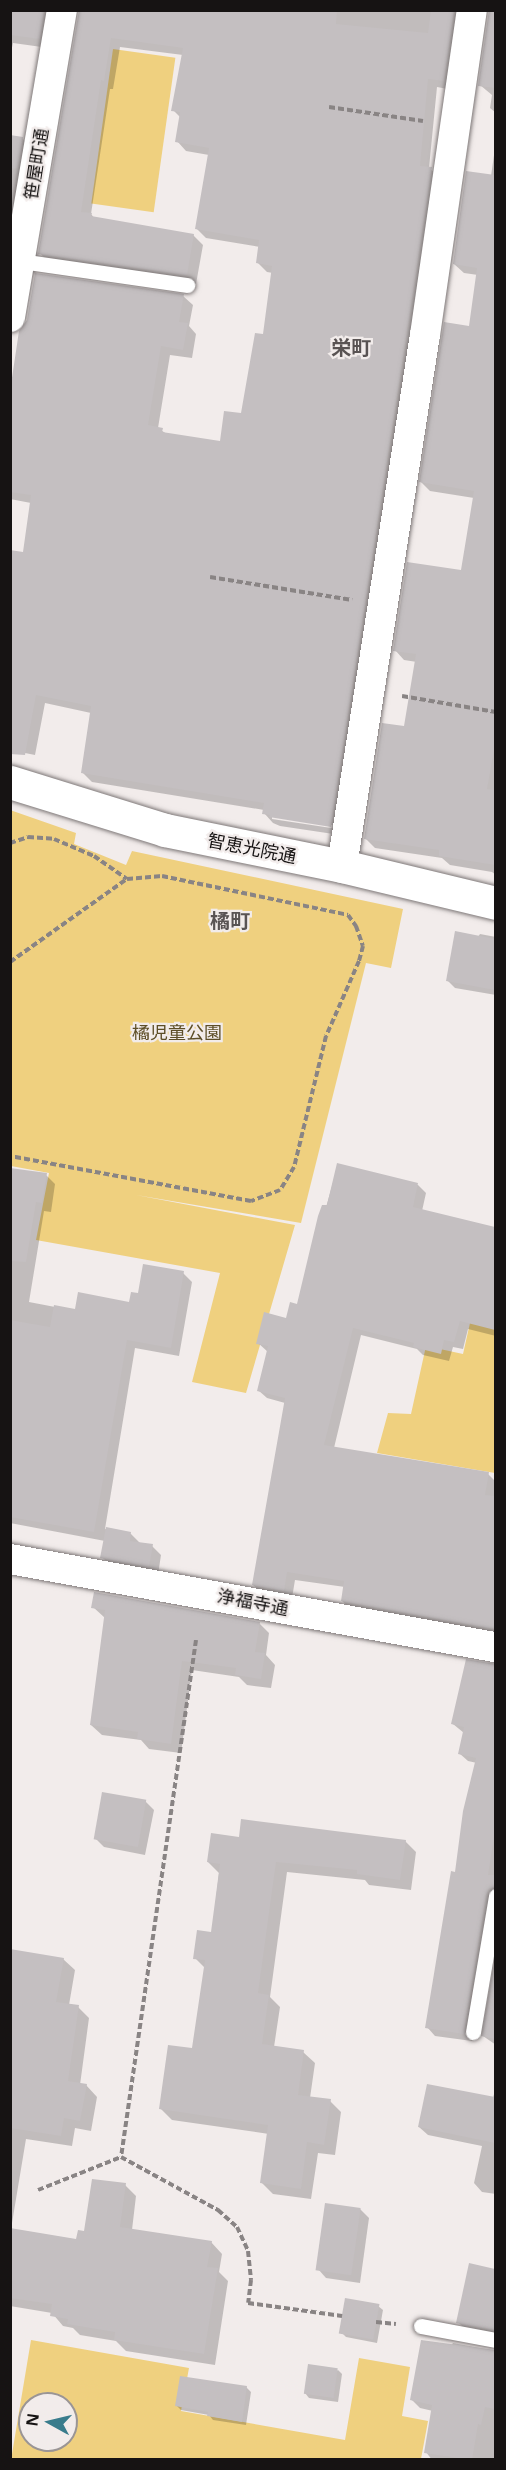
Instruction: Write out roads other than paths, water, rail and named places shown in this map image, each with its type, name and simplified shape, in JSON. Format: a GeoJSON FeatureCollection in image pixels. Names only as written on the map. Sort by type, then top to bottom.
{"type":"FeatureCollection","features":[{"type":"Feature","properties":{"kind":"street","name":"笹屋町通"},"geometry":{"type":"LineString","coordinates":[[10,317],[62,10]]}},
{"type":"Feature","properties":{"kind":"street"},"geometry":{"type":"LineString","coordinates":[[342,866],[472,10]]}},
{"type":"Feature","properties":{"kind":"street","name":"智恵光院通"},"geometry":{"type":"LineString","coordinates":[[10,782],[165,830],[342,866],[495,903]]}},
{"type":"Feature","properties":{"kind":"street","name":"浄福寺通"},"geometry":{"type":"LineString","coordinates":[[10,1559],[495,1647]]}},
{"type":"Feature","properties":{"kind":"lane"},"geometry":{"type":"LineString","coordinates":[[20,261],[187,285]]}},
{"type":"Feature","properties":{"kind":"lane"},"geometry":{"type":"LineString","coordinates":[[473,2032],[495,1896]]}},
{"type":"Feature","properties":{"kind":"lane"},"geometry":{"type":"LineString","coordinates":[[421,2326],[495,2340]]}},
{"type":"Feature","properties":{"kind":"district","name":"栄町"},"geometry":{"type":"Point","coordinates":[351,347]}},
{"type":"Feature","properties":{"kind":"district","name":"橘町"},"geometry":{"type":"Point","coordinates":[230,920]}},
{"type":"Feature","properties":{"kind":"park label","name":"橘児童公園"},"geometry":{"type":"Point","coordinates":[177,1032]}}]}
